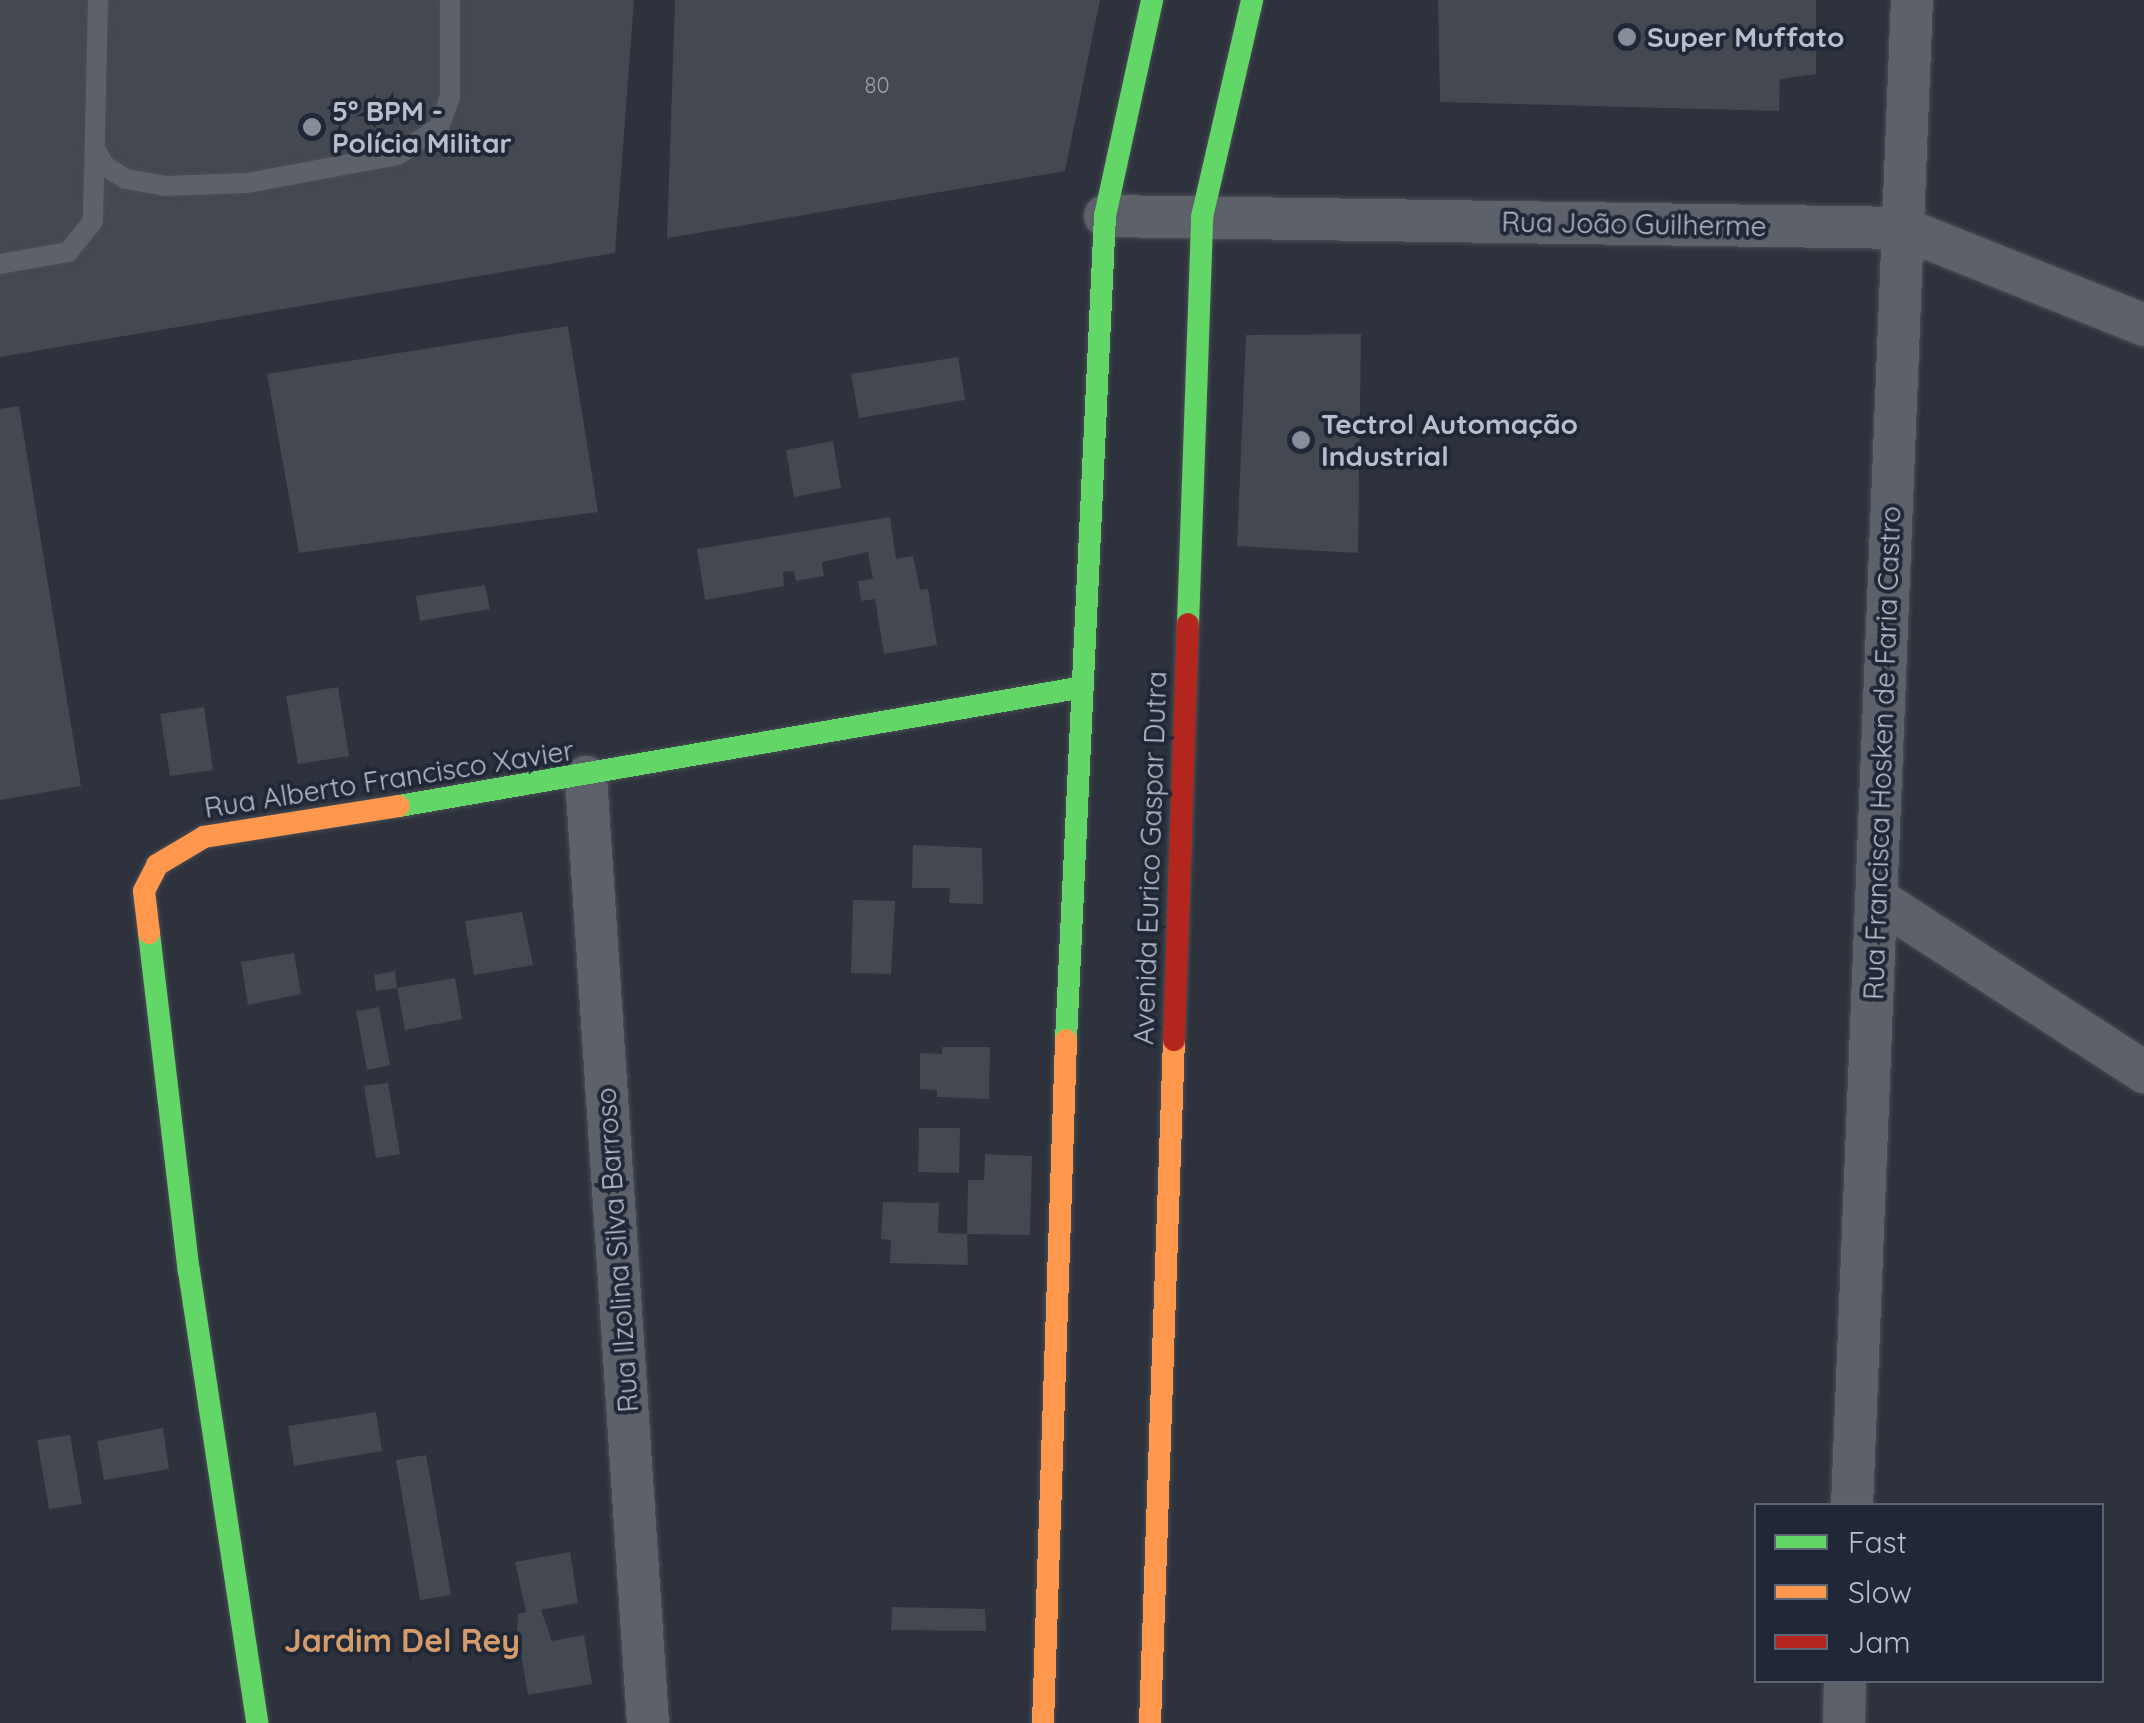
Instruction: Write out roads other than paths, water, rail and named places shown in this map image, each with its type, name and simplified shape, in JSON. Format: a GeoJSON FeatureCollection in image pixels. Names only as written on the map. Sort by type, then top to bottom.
{"type":"FeatureCollection","features":[{"type":"Feature","properties":{"kind":"street"},"geometry":{"type":"LineString","coordinates":[[1043,1723],[1078,688],[1105,216],[1152,0]]}},
{"type":"Feature","properties":{"kind":"street","name":"Avenida Eurico Gaspar Dutra"},"geometry":{"type":"LineString","coordinates":[[1150,1723],[1202,217],[1252,0]]}},
{"type":"Feature","properties":{"kind":"street","name":"Rua Francisca Hosken de Faria Castro"},"geometry":{"type":"LineString","coordinates":[[1852,1503],[1912,0]]}},
{"type":"Feature","properties":{"kind":"street","name":"Rua João Guilherme"},"geometry":{"type":"LineString","coordinates":[[1105,216],[1902,228],[2144,325]]}},
{"type":"Feature","properties":{"kind":"street","name":"Rua Alberto Francisco Xavier"},"geometry":{"type":"LineString","coordinates":[[257,1723],[188,1271],[144,891],[158,865],[204,838],[586,778],[1078,688]]}},
{"type":"Feature","properties":{"kind":"street","name":"Rua Ilzolina Silva Barroso"},"geometry":{"type":"LineString","coordinates":[[586,778],[648,1723]]}},
{"type":"Feature","properties":{"kind":"street"},"geometry":{"type":"LineString","coordinates":[[1876,898],[2144,1072]]}},
{"type":"Feature","properties":{"kind":"street"},"geometry":{"type":"LineString","coordinates":[[1844,1723],[1845,1683]]}},
{"type":"Feature","properties":{"kind":"lane"},"geometry":{"type":"LineString","coordinates":[[0,264],[51,259],[83,241],[93,221],[98,0]]}},
{"type":"Feature","properties":{"kind":"lane"},"geometry":{"type":"LineString","coordinates":[[96,151],[105,166],[126,179],[164,186],[247,182],[398,155],[438,127],[450,98],[450,0]]}},
{"type":"Feature","properties":{"kind":"place","name":"Super Muffato"},"geometry":{"type":"Point","coordinates":[1627,37]}},
{"type":"Feature","properties":{"kind":"place","name":"5º BPM - Polícia Militar"},"geometry":{"type":"Point","coordinates":[312,127]}},
{"type":"Feature","properties":{"kind":"place","name":"Tectrol Automação Industrial"},"geometry":{"type":"Point","coordinates":[1301,440]}},
{"type":"Feature","properties":{"kind":"district","name":"Jardim Del Rey"},"geometry":{"type":"Point","coordinates":[402,1640]}}]}
